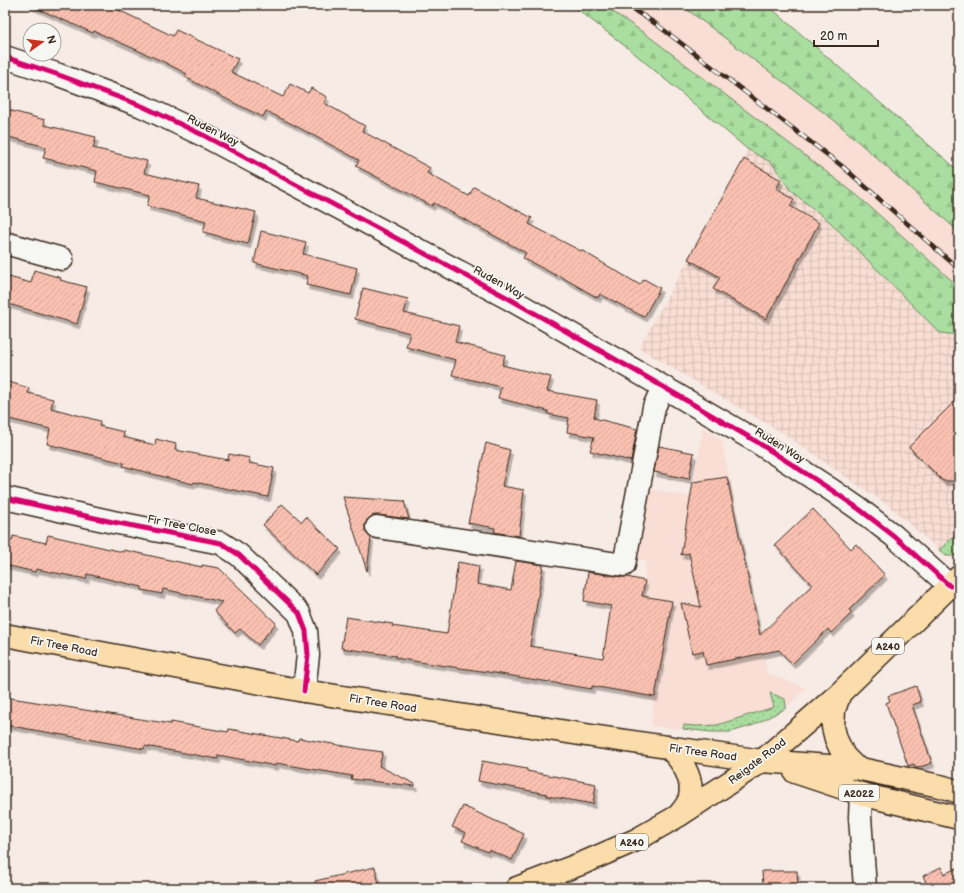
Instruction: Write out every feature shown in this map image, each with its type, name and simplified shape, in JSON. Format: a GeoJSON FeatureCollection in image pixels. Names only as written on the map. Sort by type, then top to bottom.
{"type":"FeatureCollection","features":[{"type":"Feature","properties":{"kind":"main road","name":"Reigate Road"},"geometry":{"type":"LineString","coordinates":[[517,888],[583,863],[636,840],[678,816],[762,761],[840,693],[954,582]]}},
{"type":"Feature","properties":{"kind":"main road","name":"Fir Tree Road"},"geometry":{"type":"LineString","coordinates":[[5,634],[304,691],[762,761],[856,768],[944,787],[959,792]]}},
{"type":"Feature","properties":{"kind":"main road"},"geometry":{"type":"LineString","coordinates":[[840,693],[834,710],[833,727],[836,739],[844,756],[856,768]]}},
{"type":"Feature","properties":{"kind":"main road"},"geometry":{"type":"LineString","coordinates":[[668,747],[683,764],[688,775],[690,788],[690,797],[687,805],[678,816]]}},
{"type":"Feature","properties":{"kind":"main road","name":"Fir Tree Road"},"geometry":{"type":"LineString","coordinates":[[762,761],[861,794],[959,818]]}},
{"type":"Feature","properties":{"kind":"street","name":"Ruden Way"},"geometry":{"type":"LineString","coordinates":[[5,58],[59,75],[142,106],[205,136],[508,298],[754,440],[860,509],[954,582]]}},
{"type":"Feature","properties":{"kind":"street"},"geometry":{"type":"LineString","coordinates":[[5,243],[62,259]]}},
{"type":"Feature","properties":{"kind":"street"},"geometry":{"type":"LineString","coordinates":[[377,527],[624,565],[654,407],[663,387]]}},
{"type":"Feature","properties":{"kind":"street","name":"Fir Tree Close"},"geometry":{"type":"LineString","coordinates":[[5,498],[113,522],[221,543],[239,555],[299,613],[306,631],[308,655],[304,691]]}},
{"type":"Feature","properties":{"kind":"street"},"geometry":{"type":"LineString","coordinates":[[861,794],[860,817],[865,888]]}},
{"type":"Feature","properties":{"kind":"shaded area"},"geometry":{"type":"Polygon","coordinates":[[[572,5],[738,5],[959,172],[959,335],[940,333],[829,221],[634,53],[572,5]]]}},
{"type":"Feature","properties":{"kind":"shaded area"},"geometry":{"type":"Polygon","coordinates":[[[747,149],[772,163],[791,191],[829,221],[940,333],[959,335],[959,552],[953,556],[946,556],[888,505],[781,432],[639,348],[744,159],[747,149]]]}},
{"type":"Feature","properties":{"kind":"shaded area"},"geometry":{"type":"Polygon","coordinates":[[[703,427],[722,441],[767,673],[806,688],[786,708],[754,725],[731,732],[711,732],[651,726],[654,700],[623,695],[645,581],[645,561],[631,553],[643,488],[691,497],[703,427]]]}},
{"type":"Feature","properties":{"kind":"green space"},"geometry":{"type":"Polygon","coordinates":[[[572,5],[603,5],[647,35],[858,196],[959,287],[959,335],[940,333],[829,221],[791,191],[772,163],[747,149],[634,53],[572,5]]]}},
{"type":"Feature","properties":{"kind":"green space"},"geometry":{"type":"Polygon","coordinates":[[[681,5],[766,5],[772,9],[959,171],[959,232],[835,121],[681,5]]]}},
{"type":"Feature","properties":{"kind":"green space"},"geometry":{"type":"Polygon","coordinates":[[[959,531],[959,552],[953,556],[946,556],[939,550],[959,531]]]}},
{"type":"Feature","properties":{"kind":"green space"},"geometry":{"type":"Polygon","coordinates":[[[770,693],[785,699],[786,708],[754,725],[731,732],[711,732],[683,729],[684,725],[717,725],[774,707],[770,693]]]}},
{"type":"Feature","properties":{"kind":"building"},"geometry":{"type":"Polygon","coordinates":[[[29,5],[108,5],[173,36],[176,30],[238,59],[231,72],[283,97],[290,84],[308,93],[311,88],[327,97],[324,103],[365,126],[362,131],[430,168],[427,173],[469,196],[474,187],[532,218],[529,224],[581,250],[640,285],[644,279],[660,288],[644,317],[600,294],[598,298],[558,275],[557,276],[523,258],[526,253],[482,229],[434,203],[432,206],[356,166],[359,160],[292,124],[266,111],[263,117],[185,77],[187,74],[162,61],[94,31],[93,33],[29,5]]]}},
{"type":"Feature","properties":{"kind":"building"},"geometry":{"type":"Polygon","coordinates":[[[5,109],[45,120],[44,125],[96,137],[93,148],[147,161],[144,173],[199,186],[196,198],[256,212],[248,244],[203,232],[206,221],[147,206],[150,195],[95,182],[97,171],[43,158],[46,147],[5,136],[5,109]]]}},
{"type":"Feature","properties":{"kind":"building"},"geometry":{"type":"Polygon","coordinates":[[[744,159],[781,180],[776,189],[794,199],[790,206],[819,223],[766,319],[713,289],[720,277],[688,259],[744,159]]]}},
{"type":"Feature","properties":{"kind":"building"},"geometry":{"type":"Polygon","coordinates":[[[261,231],[306,242],[303,254],[357,268],[351,295],[306,285],[308,276],[254,263],[261,231]]]}},
{"type":"Feature","properties":{"kind":"building"},"geometry":{"type":"Polygon","coordinates":[[[34,270],[61,278],[60,280],[87,287],[77,324],[5,303],[5,276],[31,283],[34,270]]]}},
{"type":"Feature","properties":{"kind":"building"},"geometry":{"type":"Polygon","coordinates":[[[363,288],[408,299],[404,313],[459,326],[455,342],[505,355],[502,365],[551,377],[547,391],[597,400],[594,418],[637,429],[631,461],[590,451],[594,437],[567,432],[569,418],[548,414],[548,411],[498,398],[501,387],[452,375],[456,360],[406,347],[410,333],[355,319],[363,288]]]}},
{"type":"Feature","properties":{"kind":"building"},"geometry":{"type":"Polygon","coordinates":[[[5,381],[29,388],[28,393],[53,399],[51,408],[100,421],[99,426],[124,432],[123,437],[155,445],[156,439],[176,444],[175,450],[228,460],[229,454],[250,458],[249,463],[274,468],[268,497],[194,482],[193,484],[123,466],[124,463],[47,444],[50,429],[5,418],[5,381]]]}},
{"type":"Feature","properties":{"kind":"building"},"geometry":{"type":"Polygon","coordinates":[[[959,397],[959,481],[943,481],[909,447],[959,397]]]}},
{"type":"Feature","properties":{"kind":"building"},"geometry":{"type":"Polygon","coordinates":[[[486,443],[510,450],[502,486],[524,490],[519,536],[494,532],[495,528],[468,523],[486,443]]]}},
{"type":"Feature","properties":{"kind":"building"},"geometry":{"type":"Polygon","coordinates":[[[659,446],[694,453],[689,479],[654,472],[659,446]]]}},
{"type":"Feature","properties":{"kind":"building"},"geometry":{"type":"Polygon","coordinates":[[[727,477],[760,635],[812,585],[775,545],[813,509],[851,549],[856,544],[885,575],[849,610],[852,613],[831,633],[828,629],[792,664],[779,650],[706,665],[703,651],[692,653],[681,603],[701,607],[689,553],[681,555],[693,482],[727,477]]]}},
{"type":"Feature","properties":{"kind":"building"},"geometry":{"type":"Polygon","coordinates":[[[343,497],[404,501],[409,519],[379,515],[372,516],[367,520],[365,531],[371,538],[367,571],[343,497]]]}},
{"type":"Feature","properties":{"kind":"building"},"geometry":{"type":"Polygon","coordinates":[[[282,504],[302,522],[306,517],[340,549],[316,575],[263,525],[282,504]]]}},
{"type":"Feature","properties":{"kind":"building"},"geometry":{"type":"Polygon","coordinates":[[[48,535],[123,552],[124,550],[202,567],[202,565],[219,568],[276,623],[258,645],[240,629],[235,633],[214,611],[222,602],[163,589],[162,594],[142,590],[142,587],[87,574],[86,579],[36,569],[35,572],[5,565],[5,539],[12,541],[13,536],[46,543],[48,535]]]}},
{"type":"Feature","properties":{"kind":"building"},"geometry":{"type":"Polygon","coordinates":[[[516,561],[543,565],[530,646],[603,658],[611,606],[584,601],[588,572],[645,581],[642,596],[672,601],[655,697],[592,686],[592,689],[419,662],[396,658],[396,656],[341,648],[346,617],[393,624],[392,626],[447,634],[458,562],[479,566],[477,584],[511,590],[516,561]]]}},
{"type":"Feature","properties":{"kind":"building"},"geometry":{"type":"Polygon","coordinates":[[[916,686],[921,702],[912,705],[932,763],[917,768],[914,764],[908,766],[886,703],[890,701],[888,696],[916,686]]]}},
{"type":"Feature","properties":{"kind":"building"},"geometry":{"type":"Polygon","coordinates":[[[5,697],[171,724],[171,722],[228,732],[229,729],[298,741],[299,738],[383,752],[379,766],[415,784],[415,786],[351,779],[352,776],[276,763],[276,766],[218,755],[218,759],[145,746],[144,749],[5,725],[5,697]]]}},
{"type":"Feature","properties":{"kind":"building"},"geometry":{"type":"Polygon","coordinates":[[[482,761],[596,784],[593,804],[478,781],[482,761]]]}},
{"type":"Feature","properties":{"kind":"building"},"geometry":{"type":"Polygon","coordinates":[[[463,806],[524,834],[512,860],[462,841],[466,833],[452,827],[463,806]]]}},
{"type":"Feature","properties":{"kind":"building"},"geometry":{"type":"Polygon","coordinates":[[[375,867],[380,888],[316,888],[315,881],[375,867]]]}},
{"type":"Feature","properties":{"kind":"building"},"geometry":{"type":"Polygon","coordinates":[[[941,867],[944,874],[959,867],[959,888],[914,888],[926,882],[923,876],[941,867]]]}},
{"type":"Feature","properties":{"kind":"building"},"geometry":{"type":"Polygon","coordinates":[[[762,871],[797,871],[798,888],[763,888],[762,871]]]}},
{"type":"Feature","properties":{"kind":"railway"},"geometry":{"type":"LineString","coordinates":[[626,5],[656,24],[842,166],[959,269]]}},
{"type":"Feature","properties":{"kind":"cycle path"},"geometry":{"type":"LineString","coordinates":[[5,57],[59,75],[142,106],[205,136],[508,298],[754,440],[830,489],[894,536],[950,586]]}},
{"type":"Feature","properties":{"kind":"cycle path"},"geometry":{"type":"LineString","coordinates":[[5,498],[113,522],[221,543],[239,555],[299,613],[306,631],[308,655],[304,691]]}}]}
